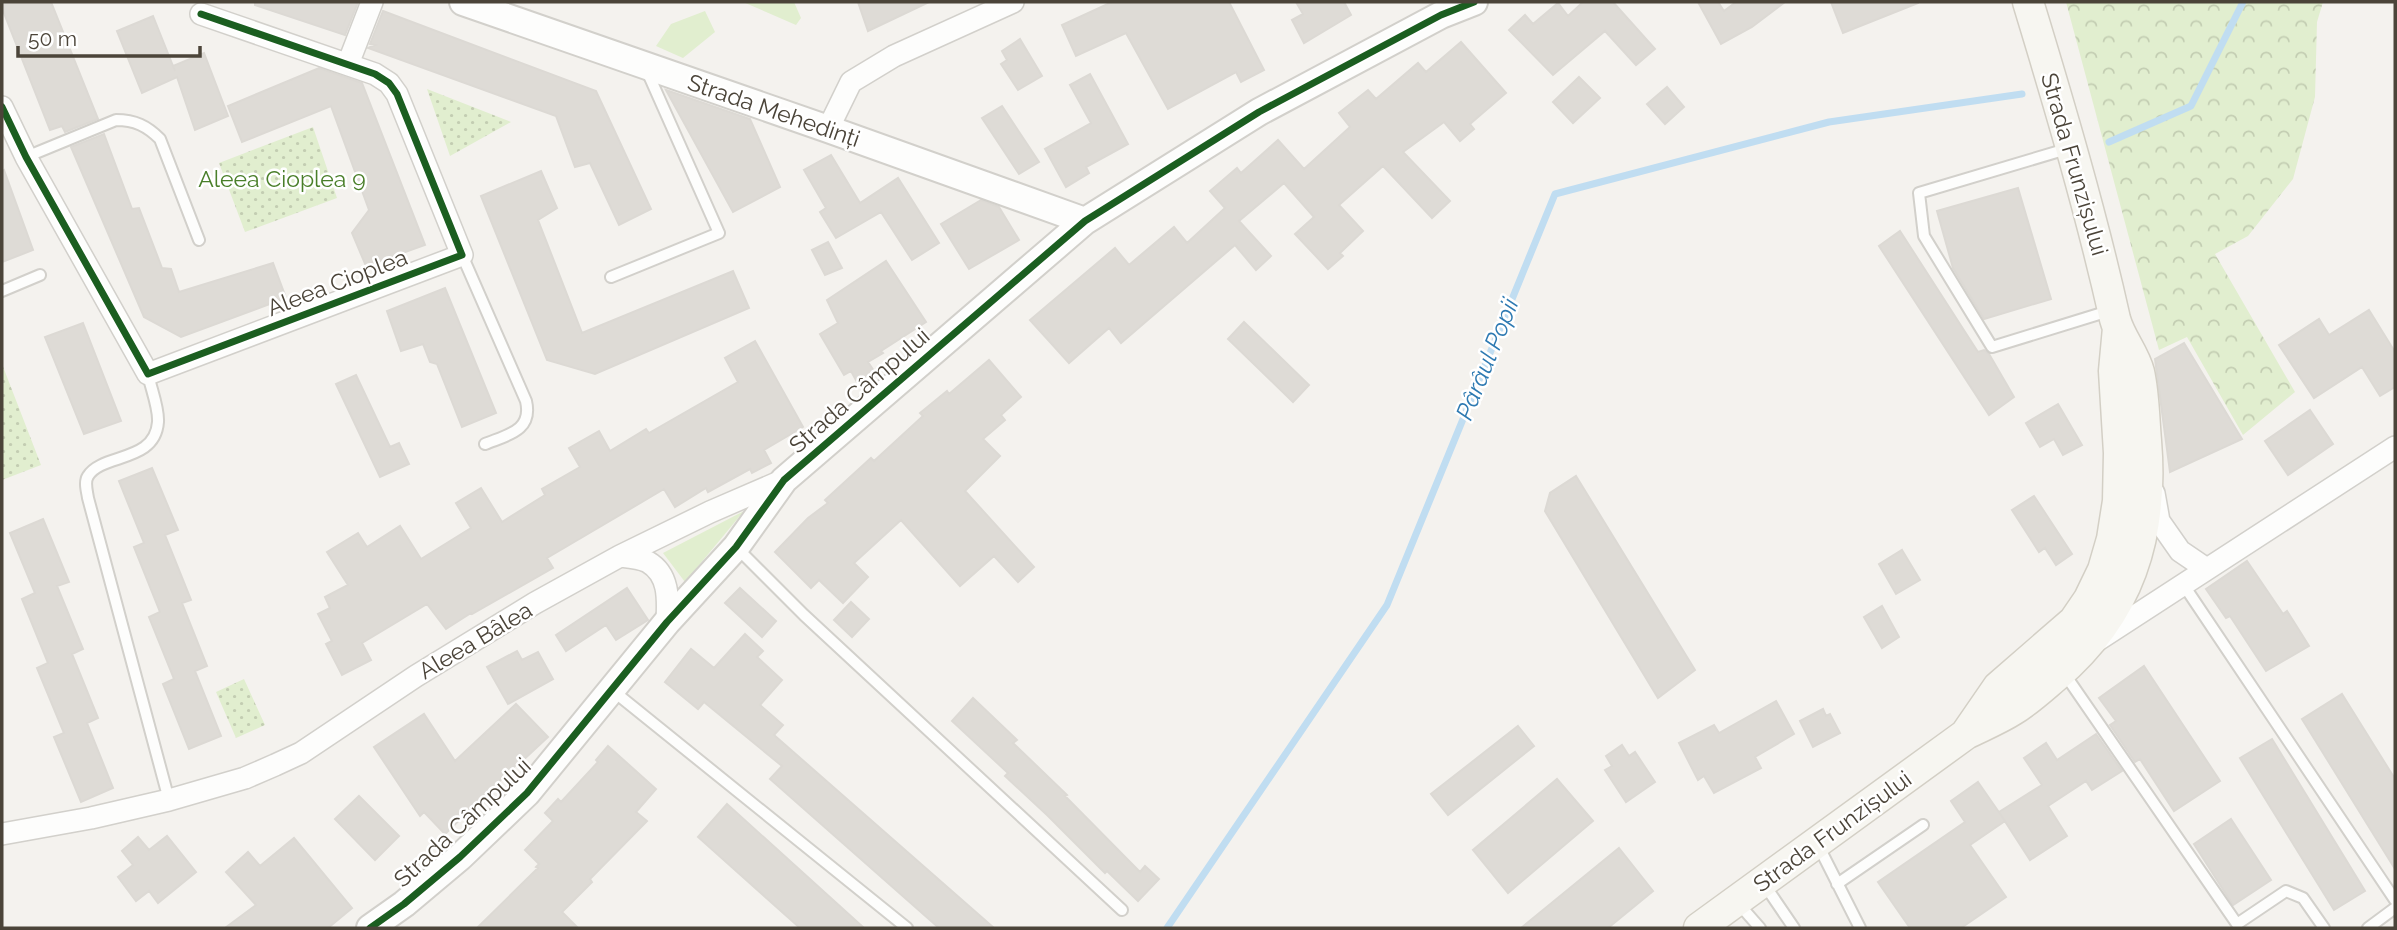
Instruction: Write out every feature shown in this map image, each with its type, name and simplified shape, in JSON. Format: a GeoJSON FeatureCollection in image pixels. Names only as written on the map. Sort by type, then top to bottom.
{"type":"FeatureCollection","features":[{"type":"Feature","properties":{"kind":"main road","name":"Strada Frunzișului"},"geometry":{"type":"LineString","coordinates":[[1699,928],[1966,734],[2014,710],[2063,671],[2088,646],[2109,618],[2135,565],[2144,531],[2148,485],[2139,370],[2116,319],[2073,148],[2028,2]]}},
{"type":"Feature","properties":{"kind":"main road","name":"Strada Frunzișului"},"geometry":{"type":"LineString","coordinates":[[1966,734],[1998,687],[2074,621],[2089,599],[2103,570],[2112,540],[2118,501],[2119,453],[2114,371],[2116,319]]}},
{"type":"Feature","properties":{"kind":"street"},"geometry":{"type":"LineString","coordinates":[[348,64],[372,2]]}},
{"type":"Feature","properties":{"kind":"street","name":"Strada Mehedinți"},"geometry":{"type":"LineString","coordinates":[[463,2],[1084,221]]}},
{"type":"Feature","properties":{"kind":"street"},"geometry":{"type":"LineString","coordinates":[[828,129],[851,82],[894,56],[1013,2]]}},
{"type":"Feature","properties":{"kind":"street","name":"Strada Câmpului"},"geometry":{"type":"LineString","coordinates":[[370,928],[404,904],[460,857],[527,793],[667,622],[736,547],[784,480],[1084,221],[1259,112],[1441,15],[1474,2]]}},
{"type":"Feature","properties":{"kind":"street"},"geometry":{"type":"LineString","coordinates":[[201,14],[348,64],[375,74],[389,83],[397,94],[462,255]]}},
{"type":"Feature","properties":{"kind":"street"},"geometry":{"type":"LineString","coordinates":[[2,107],[26,158],[148,374]]}},
{"type":"Feature","properties":{"kind":"street","name":"Aleea Cioplea"},"geometry":{"type":"LineString","coordinates":[[148,374],[462,255]]}},
{"type":"Feature","properties":{"kind":"street","name":"Strada Frunzișului"},"geometry":{"type":"LineString","coordinates":[[2088,646],[2395,447]]}},
{"type":"Feature","properties":{"kind":"street","name":"Strada Frunzișului"},"geometry":{"type":"LineString","coordinates":[[2147,452],[2158,520],[2180,551],[2206,568]]}},
{"type":"Feature","properties":{"kind":"street","name":"Aleea Bâlea"},"geometry":{"type":"LineString","coordinates":[[2,834],[91,818],[169,800],[245,778],[301,752],[416,676],[535,603],[620,556],[784,480]]}},
{"type":"Feature","properties":{"kind":"street"},"geometry":{"type":"LineString","coordinates":[[620,556],[647,561],[661,574],[669,592],[667,622]]}},
{"type":"Feature","properties":{"kind":"lane"},"geometry":{"type":"LineString","coordinates":[[611,277],[719,233],[644,65]]}},
{"type":"Feature","properties":{"kind":"lane"},"geometry":{"type":"LineString","coordinates":[[26,158],[116,120],[132,120],[150,129],[160,139],[199,240]]}},
{"type":"Feature","properties":{"kind":"lane"},"geometry":{"type":"LineString","coordinates":[[2073,148],[1919,193],[1924,236],[1992,347],[2116,319]]}},
{"type":"Feature","properties":{"kind":"lane"},"geometry":{"type":"LineString","coordinates":[[462,255],[529,412],[525,423],[515,432],[485,444]]}},
{"type":"Feature","properties":{"kind":"lane"},"geometry":{"type":"LineString","coordinates":[[2,290],[40,275]]}},
{"type":"Feature","properties":{"kind":"lane"},"geometry":{"type":"LineString","coordinates":[[148,374],[159,420],[156,436],[141,450],[95,469],[86,481],[88,498],[169,800]]}},
{"type":"Feature","properties":{"kind":"lane"},"geometry":{"type":"LineString","coordinates":[[736,547],[804,615],[1122,910]]}},
{"type":"Feature","properties":{"kind":"lane"},"geometry":{"type":"LineString","coordinates":[[2183,584],[2395,900]]}},
{"type":"Feature","properties":{"kind":"lane"},"geometry":{"type":"LineString","coordinates":[[2063,671],[2238,926],[2286,891],[2303,898],[2324,928]]}},
{"type":"Feature","properties":{"kind":"lane"},"geometry":{"type":"LineString","coordinates":[[612,690],[907,928]]}},
{"type":"Feature","properties":{"kind":"lane"},"geometry":{"type":"LineString","coordinates":[[1837,884],[1923,825]]}},
{"type":"Feature","properties":{"kind":"lane"},"geometry":{"type":"LineString","coordinates":[[1816,843],[1860,928]]}},
{"type":"Feature","properties":{"kind":"lane"},"geometry":{"type":"LineString","coordinates":[[1762,882],[1794,928]]}},
{"type":"Feature","properties":{"kind":"lane"},"geometry":{"type":"LineString","coordinates":[[1736,901],[1760,928]]}},
{"type":"Feature","properties":{"kind":"lane"},"geometry":{"type":"LineString","coordinates":[[2368,928],[2395,908]]}},
{"type":"Feature","properties":{"kind":"green space"},"geometry":{"type":"Polygon","coordinates":[[[743,2],[794,2],[801,18],[796,25],[743,2]]]}},
{"type":"Feature","properties":{"kind":"green space"},"geometry":{"type":"Polygon","coordinates":[[[2066,2],[2323,2],[2317,22],[2315,97],[2293,179],[2248,236],[2215,254],[2295,392],[2243,435],[2187,337],[2159,350],[2066,2]]]}},
{"type":"Feature","properties":{"kind":"green space"},"geometry":{"type":"Polygon","coordinates":[[[705,11],[715,32],[683,58],[656,46],[671,24],[705,11]]]}},
{"type":"Feature","properties":{"kind":"green space"},"geometry":{"type":"Polygon","coordinates":[[[427,89],[511,122],[450,156],[427,89]]]}},
{"type":"Feature","properties":{"kind":"green space","name":"Aleea Cioplea 9"},"geometry":{"type":"Polygon","coordinates":[[[313,127],[337,198],[245,232],[219,163],[313,127]]]}},
{"type":"Feature","properties":{"kind":"green space"},"geometry":{"type":"Polygon","coordinates":[[[2,364],[41,465],[2,480],[2,364]]]}},
{"type":"Feature","properties":{"kind":"green space"},"geometry":{"type":"Polygon","coordinates":[[[744,511],[685,582],[663,553],[744,511]]]}},
{"type":"Feature","properties":{"kind":"green space"},"geometry":{"type":"Polygon","coordinates":[[[244,679],[265,725],[236,738],[216,692],[244,679]]]}},
{"type":"Feature","properties":{"kind":"building"},"geometry":{"type":"Polygon","coordinates":[[[2,2],[51,2],[98,119],[65,132],[62,126],[50,130],[2,8],[2,2]]]}},
{"type":"Feature","properties":{"kind":"building"},"geometry":{"type":"Polygon","coordinates":[[[255,2],[358,2],[345,35],[255,5],[255,2]]]}},
{"type":"Feature","properties":{"kind":"building"},"geometry":{"type":"Polygon","coordinates":[[[858,2],[929,2],[868,31],[858,2]]]}},
{"type":"Feature","properties":{"kind":"building"},"geometry":{"type":"Polygon","coordinates":[[[1112,2],[1229,2],[1264,70],[1241,82],[1236,72],[1168,109],[1126,33],[1076,56],[1062,25],[1112,2]]]}},
{"type":"Feature","properties":{"kind":"building"},"geometry":{"type":"Polygon","coordinates":[[[1296,2],[1344,2],[1351,15],[1304,43],[1292,20],[1303,14],[1296,2]]]}},
{"type":"Feature","properties":{"kind":"building"},"geometry":{"type":"Polygon","coordinates":[[[1583,2],[1613,2],[1655,49],[1636,65],[1605,31],[1553,75],[1509,30],[1525,15],[1533,24],[1558,3],[1568,16],[1583,2]]]}},
{"type":"Feature","properties":{"kind":"building"},"geometry":{"type":"Polygon","coordinates":[[[1698,2],[1718,2],[1724,11],[1736,2],[1785,2],[1752,27],[1721,44],[1698,2]]]}},
{"type":"Feature","properties":{"kind":"building"},"geometry":{"type":"Polygon","coordinates":[[[1831,2],[1918,2],[1918,3],[1843,33],[1831,2]]]}},
{"type":"Feature","properties":{"kind":"building"},"geometry":{"type":"Polygon","coordinates":[[[383,11],[596,91],[651,209],[619,225],[590,163],[575,167],[556,116],[368,48],[375,45],[370,44],[383,11]]]}},
{"type":"Feature","properties":{"kind":"building"},"geometry":{"type":"Polygon","coordinates":[[[153,16],[173,66],[204,53],[228,116],[195,130],[177,77],[142,93],[117,31],[153,16]]]}},
{"type":"Feature","properties":{"kind":"building"},"geometry":{"type":"Polygon","coordinates":[[[1020,39],[1042,76],[1018,90],[1001,64],[1007,60],[1002,51],[1020,39]]]}},
{"type":"Feature","properties":{"kind":"building"},"geometry":{"type":"Polygon","coordinates":[[[1461,42],[1506,93],[1470,124],[1474,129],[1460,141],[1444,122],[1403,152],[1450,201],[1432,218],[1383,166],[1339,205],[1363,231],[1340,253],[1343,256],[1328,269],[1295,234],[1314,217],[1284,183],[1239,221],[1271,256],[1256,270],[1235,245],[1121,343],[1109,328],[1069,363],[1030,320],[1115,248],[1129,265],[1174,227],[1187,243],[1225,208],[1210,191],[1237,168],[1241,173],[1278,140],[1304,169],[1350,127],[1339,113],[1368,90],[1376,99],[1418,63],[1426,72],[1461,42]]]}},
{"type":"Feature","properties":{"kind":"building"},"geometry":{"type":"Polygon","coordinates":[[[319,68],[362,83],[425,245],[366,266],[352,233],[369,210],[331,106],[242,142],[228,106],[319,68]]]}},
{"type":"Feature","properties":{"kind":"building"},"geometry":{"type":"Polygon","coordinates":[[[1090,74],[1128,144],[1086,167],[1089,173],[1066,187],[1045,149],[1091,123],[1070,85],[1090,74]]]}},
{"type":"Feature","properties":{"kind":"building"},"geometry":{"type":"Polygon","coordinates":[[[1579,77],[1600,98],[1573,123],[1553,102],[1579,77]]]}},
{"type":"Feature","properties":{"kind":"building"},"geometry":{"type":"Polygon","coordinates":[[[1667,87],[1684,107],[1665,124],[1647,104],[1667,87]]]}},
{"type":"Feature","properties":{"kind":"building"},"geometry":{"type":"Polygon","coordinates":[[[666,90],[750,119],[780,187],[733,212],[666,90]]]}},
{"type":"Feature","properties":{"kind":"building"},"geometry":{"type":"Polygon","coordinates":[[[1002,106],[1039,162],[1019,174],[982,118],[1002,106]]]}},
{"type":"Feature","properties":{"kind":"building"},"geometry":{"type":"Polygon","coordinates":[[[104,134],[132,209],[139,208],[162,268],[171,269],[179,292],[273,263],[286,298],[181,337],[144,317],[71,147],[104,134]]]}},
{"type":"Feature","properties":{"kind":"building"},"geometry":{"type":"Polygon","coordinates":[[[831,155],[860,203],[898,178],[939,243],[912,260],[881,212],[836,238],[820,212],[826,208],[804,170],[831,155]]]}},
{"type":"Feature","properties":{"kind":"building"},"geometry":{"type":"Polygon","coordinates":[[[4,170],[33,250],[2,262],[2,171],[4,170]]]}},
{"type":"Feature","properties":{"kind":"building"},"geometry":{"type":"Polygon","coordinates":[[[541,171],[557,208],[538,220],[582,333],[733,271],[749,308],[595,374],[547,360],[481,196],[541,171]]]}},
{"type":"Feature","properties":{"kind":"building"},"geometry":{"type":"Polygon","coordinates":[[[2018,188],[2051,299],[1984,319],[1953,268],[1937,211],[2018,188]]]}},
{"type":"Feature","properties":{"kind":"building"},"geometry":{"type":"Polygon","coordinates":[[[981,200],[999,207],[1019,240],[969,269],[941,224],[981,200]]]}},
{"type":"Feature","properties":{"kind":"building"},"geometry":{"type":"Polygon","coordinates":[[[1900,231],[1978,352],[1984,350],[1989,354],[2014,397],[1989,415],[1879,246],[1900,231]]]}},
{"type":"Feature","properties":{"kind":"building"},"geometry":{"type":"Polygon","coordinates":[[[828,242],[842,268],[825,275],[812,250],[828,242]]]}},
{"type":"Feature","properties":{"kind":"building"},"geometry":{"type":"Polygon","coordinates":[[[886,261],[926,322],[868,362],[874,371],[857,382],[851,371],[844,375],[820,334],[838,323],[827,300],[886,261]]]}},
{"type":"Feature","properties":{"kind":"building"},"geometry":{"type":"Polygon","coordinates":[[[445,288],[496,413],[462,427],[437,364],[430,362],[423,344],[401,351],[387,311],[445,288]]]}},
{"type":"Feature","properties":{"kind":"building"},"geometry":{"type":"Polygon","coordinates":[[[2369,310],[2395,352],[2395,387],[2380,396],[2362,367],[2314,398],[2279,345],[2319,319],[2329,335],[2369,310]]]}},
{"type":"Feature","properties":{"kind":"building"},"geometry":{"type":"Polygon","coordinates":[[[1244,322],[1309,385],[1293,402],[1228,339],[1244,322]]]}},
{"type":"Feature","properties":{"kind":"building"},"geometry":{"type":"Polygon","coordinates":[[[83,323],[121,421],[84,434],[45,337],[83,323]]]}},
{"type":"Feature","properties":{"kind":"building"},"geometry":{"type":"Polygon","coordinates":[[[755,341],[803,427],[764,450],[771,463],[752,473],[750,469],[708,492],[706,488],[675,507],[664,489],[547,558],[553,568],[446,629],[427,604],[362,643],[371,660],[342,675],[326,644],[332,641],[318,614],[330,608],[325,597],[348,585],[327,552],[358,533],[367,547],[400,526],[421,559],[471,528],[456,503],[481,488],[502,522],[545,495],[542,489],[580,467],[569,448],[599,431],[610,451],[646,429],[649,433],[738,382],[725,358],[755,341]]]}},
{"type":"Feature","properties":{"kind":"building"},"geometry":{"type":"Polygon","coordinates":[[[2184,343],[2242,439],[2170,472],[2155,359],[2184,343]]]}},
{"type":"Feature","properties":{"kind":"building"},"geometry":{"type":"Polygon","coordinates":[[[989,360],[1021,397],[1001,415],[1005,420],[983,439],[1000,456],[965,491],[1034,567],[1018,582],[994,556],[960,586],[901,520],[854,563],[868,577],[843,603],[819,580],[811,588],[775,552],[808,518],[828,503],[825,500],[871,458],[874,461],[923,416],[920,413],[947,391],[949,394],[989,360]]]}},
{"type":"Feature","properties":{"kind":"building"},"geometry":{"type":"Polygon","coordinates":[[[356,375],[390,447],[399,443],[409,464],[380,477],[336,384],[356,375]]]}},
{"type":"Feature","properties":{"kind":"building"},"geometry":{"type":"Polygon","coordinates":[[[2058,404],[2082,445],[2063,455],[2054,439],[2040,447],[2026,423],[2058,404]]]}},
{"type":"Feature","properties":{"kind":"building"},"geometry":{"type":"Polygon","coordinates":[[[2310,410],[2333,444],[2288,475],[2265,441],[2310,410]]]}},
{"type":"Feature","properties":{"kind":"building"},"geometry":{"type":"Polygon","coordinates":[[[152,468],[178,530],[165,535],[191,600],[182,603],[207,666],[195,671],[221,736],[189,749],[163,684],[174,679],[149,617],[160,612],[134,547],[144,543],[119,481],[152,468]]]}},
{"type":"Feature","properties":{"kind":"building"},"geometry":{"type":"Polygon","coordinates":[[[1576,476],[1695,670],[1658,698],[1545,511],[1550,493],[1576,476]]]}},
{"type":"Feature","properties":{"kind":"building"},"geometry":{"type":"Polygon","coordinates":[[[2034,496],[2072,554],[2056,565],[2045,548],[2039,552],[2012,510],[2034,496]]]}},
{"type":"Feature","properties":{"kind":"building"},"geometry":{"type":"Polygon","coordinates":[[[43,519],[69,582],[57,586],[83,649],[72,654],[98,718],[87,723],[113,788],[81,802],[54,737],[64,733],[37,668],[48,663],[22,599],[35,593],[10,533],[43,519]]]}},
{"type":"Feature","properties":{"kind":"building"},"geometry":{"type":"Polygon","coordinates":[[[1902,550],[1920,580],[1896,594],[1879,564],[1902,550]]]}},
{"type":"Feature","properties":{"kind":"building"},"geometry":{"type":"Polygon","coordinates":[[[2247,561],[2283,614],[2287,611],[2309,646],[2266,671],[2230,616],[2226,618],[2206,589],[2247,561]]]}},
{"type":"Feature","properties":{"kind":"building"},"geometry":{"type":"Polygon","coordinates":[[[627,588],[648,620],[616,640],[606,625],[566,651],[556,635],[627,588]]]}},
{"type":"Feature","properties":{"kind":"building"},"geometry":{"type":"Polygon","coordinates":[[[740,588],[776,621],[762,637],[725,603],[740,588]]]}},
{"type":"Feature","properties":{"kind":"building"},"geometry":{"type":"Polygon","coordinates":[[[851,602],[869,619],[852,637],[834,620],[851,602]]]}},
{"type":"Feature","properties":{"kind":"building"},"geometry":{"type":"Polygon","coordinates":[[[1882,606],[1899,637],[1882,648],[1864,617],[1882,606]]]}},
{"type":"Feature","properties":{"kind":"building"},"geometry":{"type":"Polygon","coordinates":[[[745,634],[763,651],[757,657],[782,680],[760,705],[783,725],[774,735],[994,928],[939,928],[770,779],[782,766],[704,702],[698,709],[665,682],[691,649],[714,668],[745,634]]]}},
{"type":"Feature","properties":{"kind":"building"},"geometry":{"type":"Polygon","coordinates":[[[517,651],[522,660],[538,652],[553,679],[508,704],[487,667],[517,651]]]}},
{"type":"Feature","properties":{"kind":"building"},"geometry":{"type":"Polygon","coordinates":[[[2144,666],[2220,781],[2174,811],[2140,759],[2135,762],[2110,725],[2116,721],[2099,698],[2144,666]]]}},
{"type":"Feature","properties":{"kind":"building"},"geometry":{"type":"Polygon","coordinates":[[[2342,694],[2395,779],[2395,869],[2302,719],[2342,694]]]}},
{"type":"Feature","properties":{"kind":"building"},"geometry":{"type":"Polygon","coordinates":[[[973,698],[1017,740],[1013,743],[1140,872],[1145,866],[1159,879],[1138,901],[1107,871],[1105,873],[1005,776],[1008,773],[952,721],[973,698]]]}},
{"type":"Feature","properties":{"kind":"building"},"geometry":{"type":"Polygon","coordinates":[[[1776,701],[1794,734],[1755,757],[1761,768],[1714,793],[1704,776],[1698,780],[1679,743],[1714,725],[1719,733],[1776,701]]]}},
{"type":"Feature","properties":{"kind":"building"},"geometry":{"type":"Polygon","coordinates":[[[516,704],[548,737],[445,834],[424,812],[420,816],[374,747],[424,714],[455,761],[516,704]]]}},
{"type":"Feature","properties":{"kind":"building"},"geometry":{"type":"Polygon","coordinates":[[[1823,709],[1826,716],[1830,714],[1840,733],[1813,747],[1800,721],[1823,709]]]}},
{"type":"Feature","properties":{"kind":"building"},"geometry":{"type":"Polygon","coordinates":[[[1518,726],[1534,746],[1448,815],[1431,794],[1518,726]]]}},
{"type":"Feature","properties":{"kind":"building"},"geometry":{"type":"Polygon","coordinates":[[[2096,734],[2122,771],[2092,790],[2086,781],[2048,806],[2067,836],[2030,860],[1999,812],[2042,785],[2024,758],[2046,743],[2057,760],[2096,734]]]}},
{"type":"Feature","properties":{"kind":"building"},"geometry":{"type":"Polygon","coordinates":[[[2272,739],[2365,891],[2334,910],[2240,758],[2272,739]]]}},
{"type":"Feature","properties":{"kind":"building"},"geometry":{"type":"Polygon","coordinates":[[[1622,745],[1629,756],[1635,752],[1655,782],[1626,802],[1605,770],[1612,766],[1606,756],[1622,745]]]}},
{"type":"Feature","properties":{"kind":"building"},"geometry":{"type":"Polygon","coordinates":[[[608,746],[656,789],[636,812],[647,821],[562,912],[578,928],[477,928],[538,868],[536,867],[539,864],[525,850],[553,821],[545,813],[558,799],[561,802],[598,762],[596,760],[608,746]]]}},
{"type":"Feature","properties":{"kind":"building"},"geometry":{"type":"Polygon","coordinates":[[[1557,779],[1593,821],[1508,893],[1473,850],[1557,779]]]}},
{"type":"Feature","properties":{"kind":"building"},"geometry":{"type":"Polygon","coordinates":[[[1978,782],[2005,821],[1970,845],[2006,897],[1961,928],[1910,928],[1878,882],[1965,822],[1951,801],[1978,782]]]}},
{"type":"Feature","properties":{"kind":"building"},"geometry":{"type":"Polygon","coordinates":[[[359,796],[399,836],[375,860],[335,819],[359,796]]]}},
{"type":"Feature","properties":{"kind":"building"},"geometry":{"type":"Polygon","coordinates":[[[727,804],[864,928],[800,928],[698,837],[727,804]]]}},
{"type":"Feature","properties":{"kind":"building"},"geometry":{"type":"Polygon","coordinates":[[[2231,819],[2271,880],[2233,905],[2194,844],[2231,819]]]}},
{"type":"Feature","properties":{"kind":"building"},"geometry":{"type":"Polygon","coordinates":[[[167,836],[196,872],[158,903],[149,891],[136,901],[118,877],[133,865],[122,851],[138,837],[149,850],[167,836]]]}},
{"type":"Feature","properties":{"kind":"building"},"geometry":{"type":"Polygon","coordinates":[[[294,838],[352,908],[328,928],[225,928],[256,905],[226,872],[248,852],[260,866],[294,838]]]}},
{"type":"Feature","properties":{"kind":"building"},"geometry":{"type":"Polygon","coordinates":[[[1619,848],[1653,891],[1608,928],[1521,928],[1619,848]]]}},
{"type":"Feature","properties":{"kind":"waterway","name":"Pârâul Popii"},"geometry":{"type":"LineString","coordinates":[[2109,142],[2191,106],[2243,2]]}},
{"type":"Feature","properties":{"kind":"waterway","name":"Pârâul Popii"},"geometry":{"type":"LineString","coordinates":[[1167,928],[1387,605],[1555,194],[1829,122],[2022,94]]}},
{"type":"Feature","properties":{"kind":"cycle path"},"geometry":{"type":"LineString","coordinates":[[370,928],[404,904],[460,857],[527,793],[667,622],[736,547],[784,480],[1085,221],[1259,112],[1441,15],[1474,2]]}},
{"type":"Feature","properties":{"kind":"cycle path"},"geometry":{"type":"LineString","coordinates":[[2,107],[26,157],[148,374],[462,255],[397,94],[389,83],[375,74],[201,14]]}}]}
